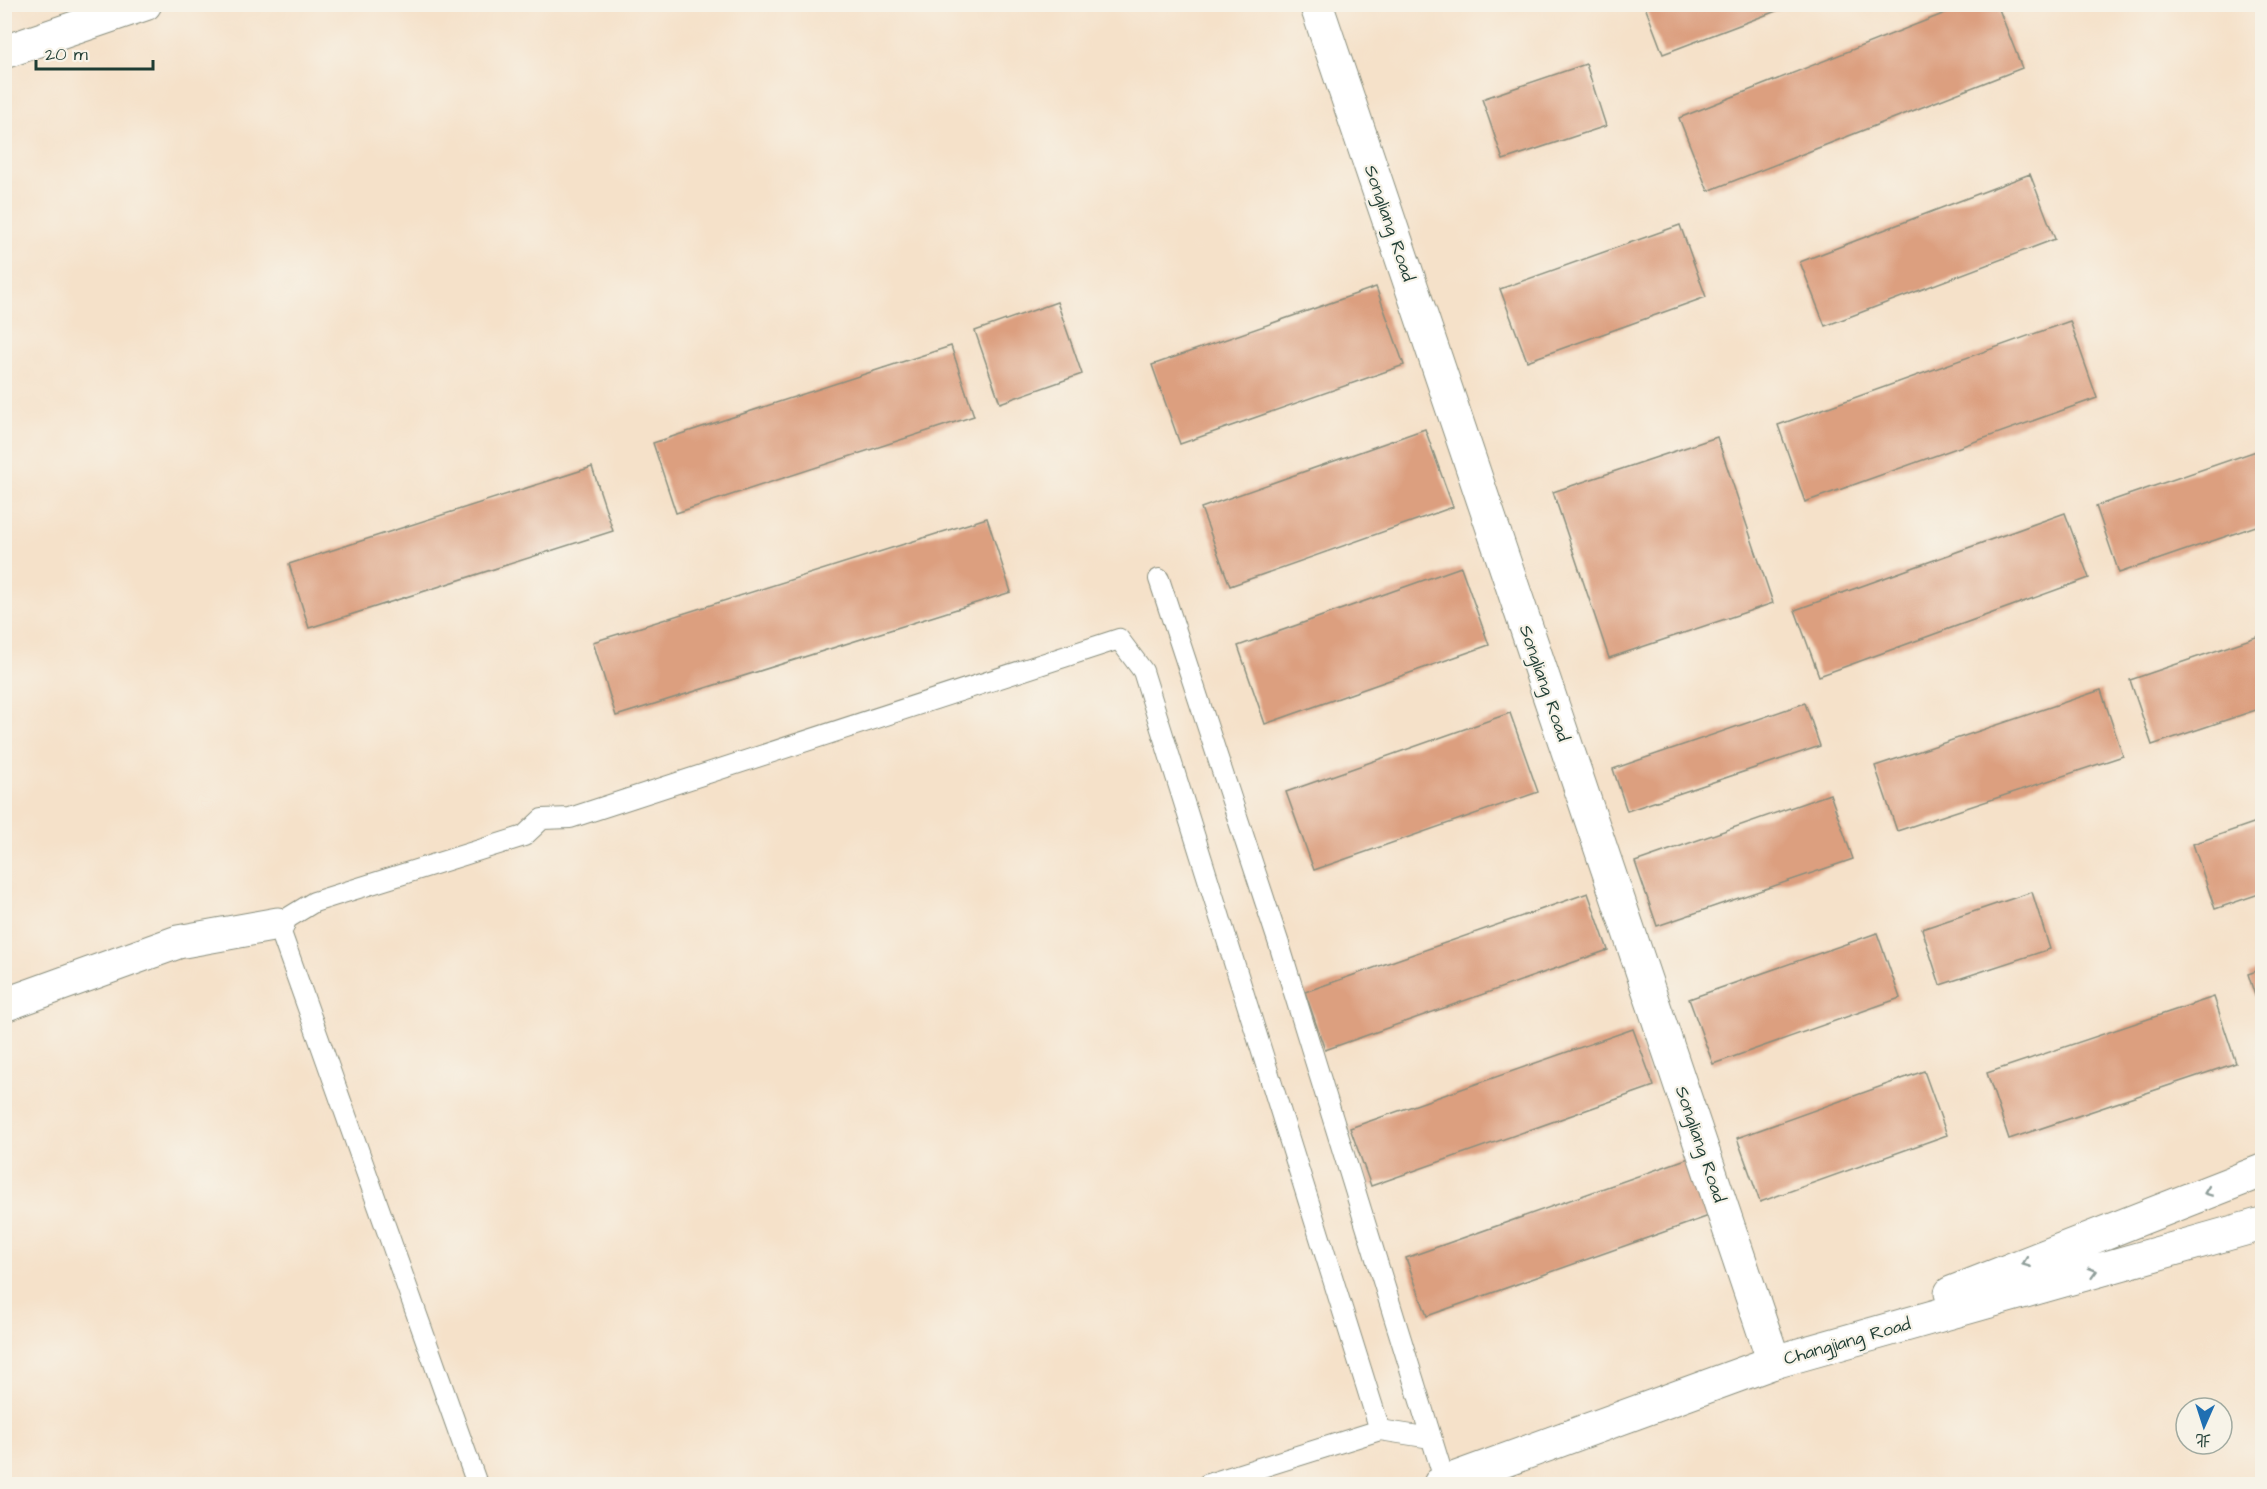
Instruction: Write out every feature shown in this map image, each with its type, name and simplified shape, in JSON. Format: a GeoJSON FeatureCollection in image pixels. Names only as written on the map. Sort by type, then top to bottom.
{"type":"FeatureCollection","features":[{"type":"Feature","properties":{"kind":"street"},"geometry":{"type":"LineString","coordinates":[[4,52],[145,4]]}},
{"type":"Feature","properties":{"kind":"street","name":"Songliang Road"},"geometry":{"type":"LineString","coordinates":[[1316,4],[1774,1362]]}},
{"type":"Feature","properties":{"kind":"street"},"geometry":{"type":"LineString","coordinates":[[4,1005],[178,942],[278,924]]}},
{"type":"Feature","properties":{"kind":"street"},"geometry":{"type":"LineString","coordinates":[[1774,1362],[2262,1171]]}},
{"type":"Feature","properties":{"kind":"street","name":"Changjiang Road"},"geometry":{"type":"LineString","coordinates":[[1440,1484],[1774,1362],[2262,1224]]}},
{"type":"Feature","properties":{"kind":"lane"},"geometry":{"type":"LineString","coordinates":[[1159,579],[1279,944],[1431,1438],[1440,1484]]}},
{"type":"Feature","properties":{"kind":"lane"},"geometry":{"type":"LineString","coordinates":[[477,1485],[278,924],[314,902],[524,836],[542,819],[570,818],[1119,639],[1143,671],[1380,1430]]}},
{"type":"Feature","properties":{"kind":"lane"},"geometry":{"type":"LineString","coordinates":[[1208,1485],[1380,1430],[1431,1438]]}},
{"type":"Feature","properties":{"kind":"building"},"geometry":{"type":"Polygon","coordinates":[[[1644,4],[1792,4],[1792,5],[1663,54],[1644,4]]]}},
{"type":"Feature","properties":{"kind":"building"},"geometry":{"type":"Polygon","coordinates":[[[1968,4],[1997,4],[2022,68],[1708,191],[1679,118],[1968,4]]]}},
{"type":"Feature","properties":{"kind":"building"},"geometry":{"type":"Polygon","coordinates":[[[1586,64],[1606,126],[1503,160],[1482,99],[1586,64]]]}},
{"type":"Feature","properties":{"kind":"building"},"geometry":{"type":"Polygon","coordinates":[[[2030,174],[2055,239],[1825,326],[1800,262],[2030,174]]]}},
{"type":"Feature","properties":{"kind":"building"},"geometry":{"type":"Polygon","coordinates":[[[1680,225],[1706,297],[1527,361],[1500,289],[1680,225]]]}},
{"type":"Feature","properties":{"kind":"building"},"geometry":{"type":"Polygon","coordinates":[[[1376,287],[1404,365],[1180,444],[1152,365],[1376,287]]]}},
{"type":"Feature","properties":{"kind":"building"},"geometry":{"type":"Polygon","coordinates":[[[1057,302],[1082,374],[1000,403],[975,331],[1057,302]]]}},
{"type":"Feature","properties":{"kind":"building"},"geometry":{"type":"Polygon","coordinates":[[[2070,321],[2097,398],[1805,502],[1778,425],[2070,321]]]}},
{"type":"Feature","properties":{"kind":"building"},"geometry":{"type":"Polygon","coordinates":[[[951,346],[974,416],[676,513],[653,443],[951,346]]]}},
{"type":"Feature","properties":{"kind":"building"},"geometry":{"type":"Polygon","coordinates":[[[1425,429],[1453,507],[1230,586],[1201,508],[1425,429]]]}},
{"type":"Feature","properties":{"kind":"building"},"geometry":{"type":"Polygon","coordinates":[[[1717,437],[1773,603],[1609,658],[1553,492],[1717,437]]]}},
{"type":"Feature","properties":{"kind":"building"},"geometry":{"type":"Polygon","coordinates":[[[2262,449],[2262,524],[2119,573],[2096,506],[2262,449]]]}},
{"type":"Feature","properties":{"kind":"building"},"geometry":{"type":"Polygon","coordinates":[[[592,467],[613,531],[309,628],[289,564],[592,467]]]}},
{"type":"Feature","properties":{"kind":"building"},"geometry":{"type":"Polygon","coordinates":[[[2065,513],[2089,578],[1819,676],[1795,610],[2065,513]]]}},
{"type":"Feature","properties":{"kind":"building"},"geometry":{"type":"Polygon","coordinates":[[[987,518],[1011,592],[616,716],[593,642],[987,518]]]}},
{"type":"Feature","properties":{"kind":"building"},"geometry":{"type":"Polygon","coordinates":[[[1461,567],[1489,645],[1265,724],[1238,646],[1461,567]]]}},
{"type":"Feature","properties":{"kind":"building"},"geometry":{"type":"Polygon","coordinates":[[[2262,635],[2262,708],[2152,745],[2130,680],[2262,635]]]}},
{"type":"Feature","properties":{"kind":"building"},"geometry":{"type":"Polygon","coordinates":[[[2101,690],[2123,756],[1897,831],[1875,766],[2101,690]]]}},
{"type":"Feature","properties":{"kind":"building"},"geometry":{"type":"Polygon","coordinates":[[[1805,703],[1820,746],[1627,811],[1613,769],[1805,703]]]}},
{"type":"Feature","properties":{"kind":"building"},"geometry":{"type":"Polygon","coordinates":[[[1510,713],[1538,792],[1314,870],[1286,792],[1510,713]]]}},
{"type":"Feature","properties":{"kind":"building"},"geometry":{"type":"Polygon","coordinates":[[[1830,794],[1853,859],[1657,926],[1635,862],[1830,794]]]}},
{"type":"Feature","properties":{"kind":"building"},"geometry":{"type":"Polygon","coordinates":[[[2262,820],[2262,893],[2215,909],[2193,844],[2262,820]]]}},
{"type":"Feature","properties":{"kind":"building"},"geometry":{"type":"Polygon","coordinates":[[[2032,892],[2050,949],[1940,985],[1922,929],[2032,892]]]}},
{"type":"Feature","properties":{"kind":"building"},"geometry":{"type":"Polygon","coordinates":[[[1588,893],[1608,950],[1325,1050],[1305,992],[1588,893]]]}},
{"type":"Feature","properties":{"kind":"building"},"geometry":{"type":"Polygon","coordinates":[[[1877,933],[1900,998],[1713,1064],[1689,999],[1877,933]]]}},
{"type":"Feature","properties":{"kind":"building"},"geometry":{"type":"Polygon","coordinates":[[[2262,969],[2262,1017],[2248,974],[2262,969]]]}},
{"type":"Feature","properties":{"kind":"building"},"geometry":{"type":"Polygon","coordinates":[[[2214,997],[2236,1063],[2009,1139],[1987,1073],[2214,997]]]}},
{"type":"Feature","properties":{"kind":"building"},"geometry":{"type":"Polygon","coordinates":[[[1633,1029],[1654,1086],[1371,1186],[1350,1128],[1633,1029]]]}},
{"type":"Feature","properties":{"kind":"building"},"geometry":{"type":"Polygon","coordinates":[[[1924,1071],[1947,1135],[1760,1202],[1737,1138],[1924,1071]]]}},
{"type":"Feature","properties":{"kind":"building"},"geometry":{"type":"Polygon","coordinates":[[[1689,1158],[1709,1216],[1427,1316],[1406,1258],[1689,1158]]]}}]}
